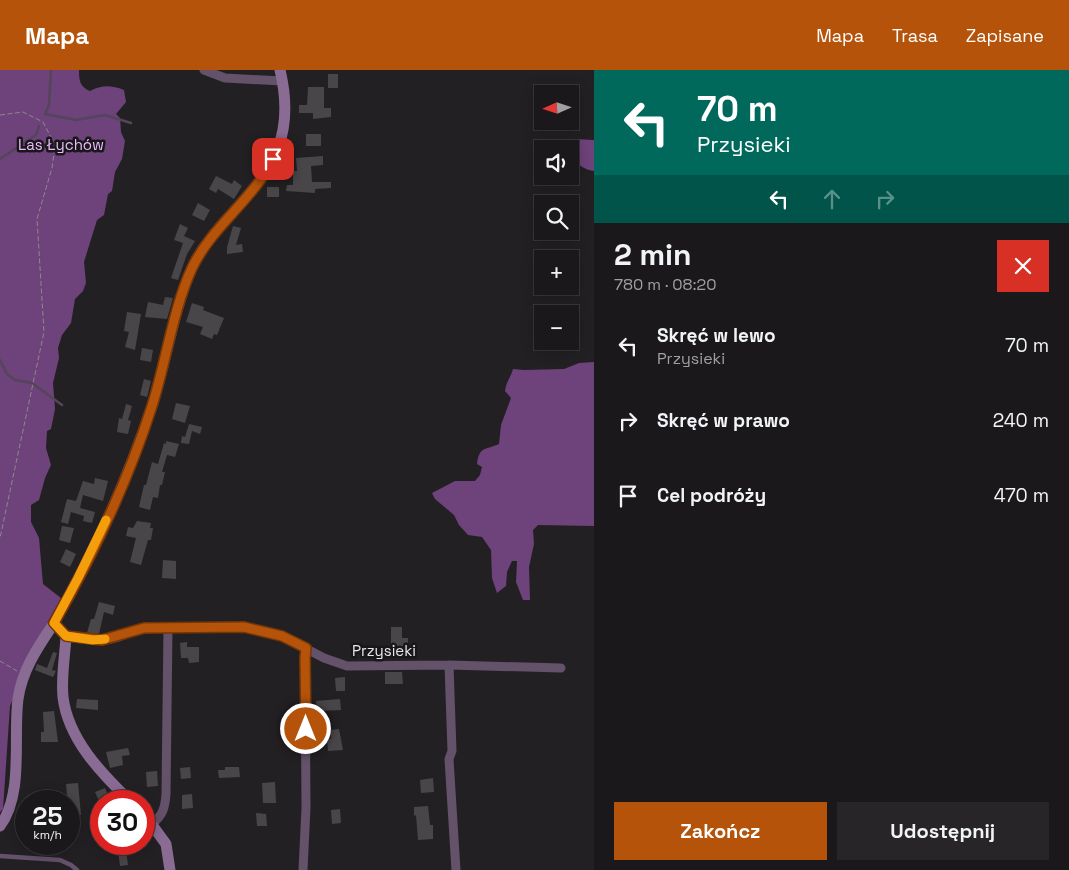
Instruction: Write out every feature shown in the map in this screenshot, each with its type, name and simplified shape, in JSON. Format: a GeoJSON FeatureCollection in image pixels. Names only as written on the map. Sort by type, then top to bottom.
{"type":"FeatureCollection","features":[{"type":"Feature","properties":{"kind":"street"},"geometry":{"type":"LineString","coordinates":[[0,826],[8,812],[13,795],[18,697],[24,675],[54,623],[98,537],[141,438],[192,270],[212,237],[268,168],[278,149],[283,132],[285,114],[281,76],[225,78],[204,70]]}},
{"type":"Feature","properties":{"kind":"street"},"geometry":{"type":"LineString","coordinates":[[54,623],[66,636],[63,685],[65,709],[87,755],[120,790]]}},
{"type":"Feature","properties":{"kind":"street"},"geometry":{"type":"LineString","coordinates":[[155,821],[165,810],[166,802],[168,627]]}},
{"type":"Feature","properties":{"kind":"street","name":"Przysieki"},"geometry":{"type":"LineString","coordinates":[[66,636],[102,640],[144,628],[244,627],[282,636],[324,658],[347,666],[449,665],[561,668]]}},
{"type":"Feature","properties":{"kind":"street"},"geometry":{"type":"LineString","coordinates":[[303,870],[306,808],[306,648]]}},
{"type":"Feature","properties":{"kind":"street"},"geometry":{"type":"LineString","coordinates":[[449,665],[452,751],[449,759],[456,870]]}},
{"type":"Feature","properties":{"kind":"street"},"geometry":{"type":"LineString","coordinates":[[155,828],[166,844],[170,870]]}},
{"type":"Feature","properties":{"kind":"lane"},"geometry":{"type":"LineString","coordinates":[[0,856],[60,860],[77,870]]}},
{"type":"Feature","properties":{"kind":"path"},"geometry":{"type":"LineString","coordinates":[[0,114],[23,112],[43,122],[55,145],[52,168],[37,218],[44,332],[0,538]]}},
{"type":"Feature","properties":{"kind":"path"},"geometry":{"type":"LineString","coordinates":[[0,661],[24,675]]}},
{"type":"Feature","properties":{"kind":"green space","name":"Las Łychów"},"geometry":{"type":"Polygon","coordinates":[[[0,70],[79,70],[79,77],[84,88],[90,91],[107,86],[119,88],[124,90],[126,102],[116,114],[120,118],[121,132],[125,141],[122,159],[115,172],[112,191],[108,194],[104,215],[97,220],[84,262],[86,283],[83,291],[75,299],[71,323],[62,335],[58,348],[59,358],[53,383],[55,409],[51,429],[47,431],[46,448],[51,465],[39,500],[31,505],[31,522],[39,538],[43,584],[61,598],[24,665],[10,706],[3,809],[0,812],[0,70]]]}},
{"type":"Feature","properties":{"kind":"green space"},"geometry":{"type":"Polygon","coordinates":[[[574,139],[594,140],[594,171],[584,168],[579,164],[579,140],[574,139]]]}},
{"type":"Feature","properties":{"kind":"green space"},"geometry":{"type":"Polygon","coordinates":[[[594,362],[594,526],[538,525],[533,530],[534,544],[529,567],[530,600],[523,600],[516,582],[517,561],[512,561],[507,572],[506,586],[497,593],[492,578],[491,550],[482,537],[468,535],[459,525],[454,515],[435,499],[432,493],[455,481],[475,481],[480,475],[482,467],[477,464],[479,454],[481,451],[499,444],[501,425],[511,398],[505,391],[513,369],[564,369],[579,363],[594,362]]]}},
{"type":"Feature","properties":{"kind":"building"},"geometry":{"type":"Polygon","coordinates":[[[328,74],[338,74],[338,88],[328,88],[328,74]]]}},
{"type":"Feature","properties":{"kind":"building"},"geometry":{"type":"Polygon","coordinates":[[[308,87],[324,87],[324,108],[331,108],[331,117],[313,119],[313,113],[299,113],[299,105],[307,105],[308,87]]]}},
{"type":"Feature","properties":{"kind":"building"},"geometry":{"type":"Polygon","coordinates":[[[306,134],[321,134],[321,146],[306,146],[306,134]]]}},
{"type":"Feature","properties":{"kind":"building"},"geometry":{"type":"Polygon","coordinates":[[[323,156],[323,165],[311,166],[312,182],[331,182],[331,188],[315,189],[315,193],[286,191],[287,185],[293,185],[293,171],[297,171],[296,158],[323,156]]]}},
{"type":"Feature","properties":{"kind":"building"},"geometry":{"type":"Polygon","coordinates":[[[216,176],[232,184],[234,180],[242,186],[234,199],[218,189],[216,193],[209,189],[216,176]]]}},
{"type":"Feature","properties":{"kind":"building"},"geometry":{"type":"Polygon","coordinates":[[[267,187],[279,187],[279,197],[267,197],[267,187]]]}},
{"type":"Feature","properties":{"kind":"building"},"geometry":{"type":"Polygon","coordinates":[[[198,203],[210,210],[204,221],[192,215],[198,203]]]}},
{"type":"Feature","properties":{"kind":"building"},"geometry":{"type":"Polygon","coordinates":[[[180,224],[188,228],[184,236],[195,241],[187,254],[178,280],[171,278],[183,243],[174,240],[180,224]]]}},
{"type":"Feature","properties":{"kind":"building"},"geometry":{"type":"Polygon","coordinates":[[[233,226],[241,228],[236,245],[242,244],[243,252],[227,254],[227,247],[233,226]]]}},
{"type":"Feature","properties":{"kind":"building"},"geometry":{"type":"Polygon","coordinates":[[[165,297],[173,298],[167,319],[145,317],[148,302],[163,305],[165,297]]]}},
{"type":"Feature","properties":{"kind":"building"},"geometry":{"type":"Polygon","coordinates":[[[192,303],[204,307],[203,310],[224,318],[217,335],[214,334],[212,339],[200,334],[203,327],[186,322],[192,303]]]}},
{"type":"Feature","properties":{"kind":"building"},"geometry":{"type":"Polygon","coordinates":[[[127,312],[141,314],[135,350],[125,347],[129,332],[124,331],[127,312]]]}},
{"type":"Feature","properties":{"kind":"building"},"geometry":{"type":"Polygon","coordinates":[[[142,348],[153,350],[151,362],[140,360],[142,348]]]}},
{"type":"Feature","properties":{"kind":"building"},"geometry":{"type":"Polygon","coordinates":[[[144,379],[151,381],[147,397],[140,395],[144,379]]]}},
{"type":"Feature","properties":{"kind":"building"},"geometry":{"type":"Polygon","coordinates":[[[176,403],[190,406],[185,423],[172,419],[176,403]]]}},
{"type":"Feature","properties":{"kind":"building"},"geometry":{"type":"Polygon","coordinates":[[[126,404],[132,406],[128,420],[131,421],[128,434],[117,432],[119,418],[122,419],[126,404]]]}},
{"type":"Feature","properties":{"kind":"building"},"geometry":{"type":"Polygon","coordinates":[[[189,424],[202,427],[200,434],[192,431],[189,444],[181,443],[182,436],[185,437],[189,424]]]}},
{"type":"Feature","properties":{"kind":"building"},"geometry":{"type":"Polygon","coordinates":[[[166,441],[179,444],[175,457],[167,455],[162,472],[165,472],[158,498],[153,497],[150,510],[139,507],[152,462],[158,464],[166,441]]]}},
{"type":"Feature","properties":{"kind":"building"},"geometry":{"type":"Polygon","coordinates":[[[95,478],[108,481],[103,501],[83,495],[80,508],[95,512],[92,523],[83,521],[84,516],[71,512],[68,524],[61,522],[67,499],[76,501],[83,481],[94,484],[95,478]]]}},
{"type":"Feature","properties":{"kind":"building"},"geometry":{"type":"Polygon","coordinates":[[[137,521],[151,523],[150,528],[153,528],[151,540],[148,540],[141,565],[130,562],[136,538],[126,536],[128,527],[133,528],[137,521]]]}},
{"type":"Feature","properties":{"kind":"building"},"geometry":{"type":"Polygon","coordinates":[[[62,526],[74,528],[70,543],[59,540],[62,526]]]}},
{"type":"Feature","properties":{"kind":"building"},"geometry":{"type":"Polygon","coordinates":[[[66,549],[76,554],[70,567],[60,562],[66,549]]]}},
{"type":"Feature","properties":{"kind":"building"},"geometry":{"type":"Polygon","coordinates":[[[163,560],[176,561],[176,579],[162,578],[163,560]]]}},
{"type":"Feature","properties":{"kind":"building"},"geometry":{"type":"Polygon","coordinates":[[[99,602],[115,606],[113,615],[104,612],[99,634],[87,633],[91,619],[94,619],[99,602]]]}},
{"type":"Feature","properties":{"kind":"building"},"geometry":{"type":"Polygon","coordinates":[[[391,627],[402,627],[402,638],[408,638],[408,648],[391,648],[391,627]]]}},
{"type":"Feature","properties":{"kind":"building"},"geometry":{"type":"Polygon","coordinates":[[[187,642],[187,647],[199,647],[199,662],[189,663],[188,658],[181,658],[180,643],[187,642]]]}},
{"type":"Feature","properties":{"kind":"building"},"geometry":{"type":"Polygon","coordinates":[[[53,652],[57,653],[52,670],[56,671],[53,677],[35,670],[37,664],[47,668],[53,652]]]}},
{"type":"Feature","properties":{"kind":"building"},"geometry":{"type":"Polygon","coordinates":[[[385,672],[402,672],[403,684],[385,684],[385,672]]]}},
{"type":"Feature","properties":{"kind":"building"},"geometry":{"type":"Polygon","coordinates":[[[345,677],[345,691],[336,691],[335,678],[345,677]]]}},
{"type":"Feature","properties":{"kind":"building"},"geometry":{"type":"Polygon","coordinates":[[[77,699],[98,700],[98,710],[76,708],[77,699]]]}},
{"type":"Feature","properties":{"kind":"building"},"geometry":{"type":"Polygon","coordinates":[[[340,699],[341,710],[317,711],[316,701],[340,699]]]}},
{"type":"Feature","properties":{"kind":"building"},"geometry":{"type":"Polygon","coordinates":[[[54,711],[58,742],[41,742],[41,732],[44,732],[43,712],[54,711]]]}},
{"type":"Feature","properties":{"kind":"building"},"geometry":{"type":"Polygon","coordinates":[[[339,729],[343,750],[328,751],[327,739],[331,739],[330,730],[339,729]]]}},
{"type":"Feature","properties":{"kind":"building"},"geometry":{"type":"Polygon","coordinates":[[[128,748],[130,755],[122,756],[123,765],[110,768],[106,752],[128,748]]]}},
{"type":"Feature","properties":{"kind":"building"},"geometry":{"type":"Polygon","coordinates":[[[190,767],[191,778],[181,779],[180,768],[190,767]]]}},
{"type":"Feature","properties":{"kind":"building"},"geometry":{"type":"Polygon","coordinates":[[[225,767],[239,767],[240,777],[219,778],[218,770],[225,770],[225,767]]]}},
{"type":"Feature","properties":{"kind":"building"},"geometry":{"type":"Polygon","coordinates":[[[157,771],[158,786],[147,787],[146,772],[157,771]]]}},
{"type":"Feature","properties":{"kind":"building"},"geometry":{"type":"Polygon","coordinates":[[[433,778],[434,792],[421,793],[420,780],[433,778]]]}},
{"type":"Feature","properties":{"kind":"building"},"geometry":{"type":"Polygon","coordinates":[[[275,782],[276,803],[263,803],[262,783],[275,782]]]}},
{"type":"Feature","properties":{"kind":"building"},"geometry":{"type":"Polygon","coordinates":[[[78,783],[79,790],[67,790],[66,784],[78,783]]]}},
{"type":"Feature","properties":{"kind":"building"},"geometry":{"type":"Polygon","coordinates":[[[192,794],[193,808],[182,809],[182,795],[192,794]]]}},
{"type":"Feature","properties":{"kind":"building"},"geometry":{"type":"Polygon","coordinates":[[[428,806],[430,825],[433,825],[433,839],[418,840],[414,807],[428,806]]]}},
{"type":"Feature","properties":{"kind":"building"},"geometry":{"type":"Polygon","coordinates":[[[340,809],[341,823],[332,824],[331,810],[340,809]]]}},
{"type":"Feature","properties":{"kind":"building"},"geometry":{"type":"Polygon","coordinates":[[[256,813],[266,814],[267,826],[257,826],[256,813]]]}},
{"type":"Feature","properties":{"kind":"building"},"geometry":{"type":"Polygon","coordinates":[[[119,855],[127,855],[128,865],[120,866],[119,855]]]}},
{"type":"Feature","properties":{"kind":"waterway"},"geometry":{"type":"LineString","coordinates":[[51,70],[49,105],[45,114],[76,120],[105,115],[131,123]]}},
{"type":"Feature","properties":{"kind":"waterway"},"geometry":{"type":"LineString","coordinates":[[0,159],[36,135],[39,126]]}},
{"type":"Feature","properties":{"kind":"waterway"},"geometry":{"type":"LineString","coordinates":[[0,360],[7,374],[15,380],[32,383],[62,405]]}},
{"type":"Feature","properties":{"kind":"slow traffic"},"geometry":{"type":"LineString","coordinates":[[105,639],[93,640],[66,636],[54,623],[106,520]]}},
{"type":"Feature","properties":{"kind":"route"},"geometry":{"type":"LineString","coordinates":[[273,159],[256,185],[212,237],[192,270],[141,438],[98,537],[54,623],[66,636],[93,640],[120,636],[144,628],[213,626],[244,627],[282,636],[306,648],[306,729]]}}]}
